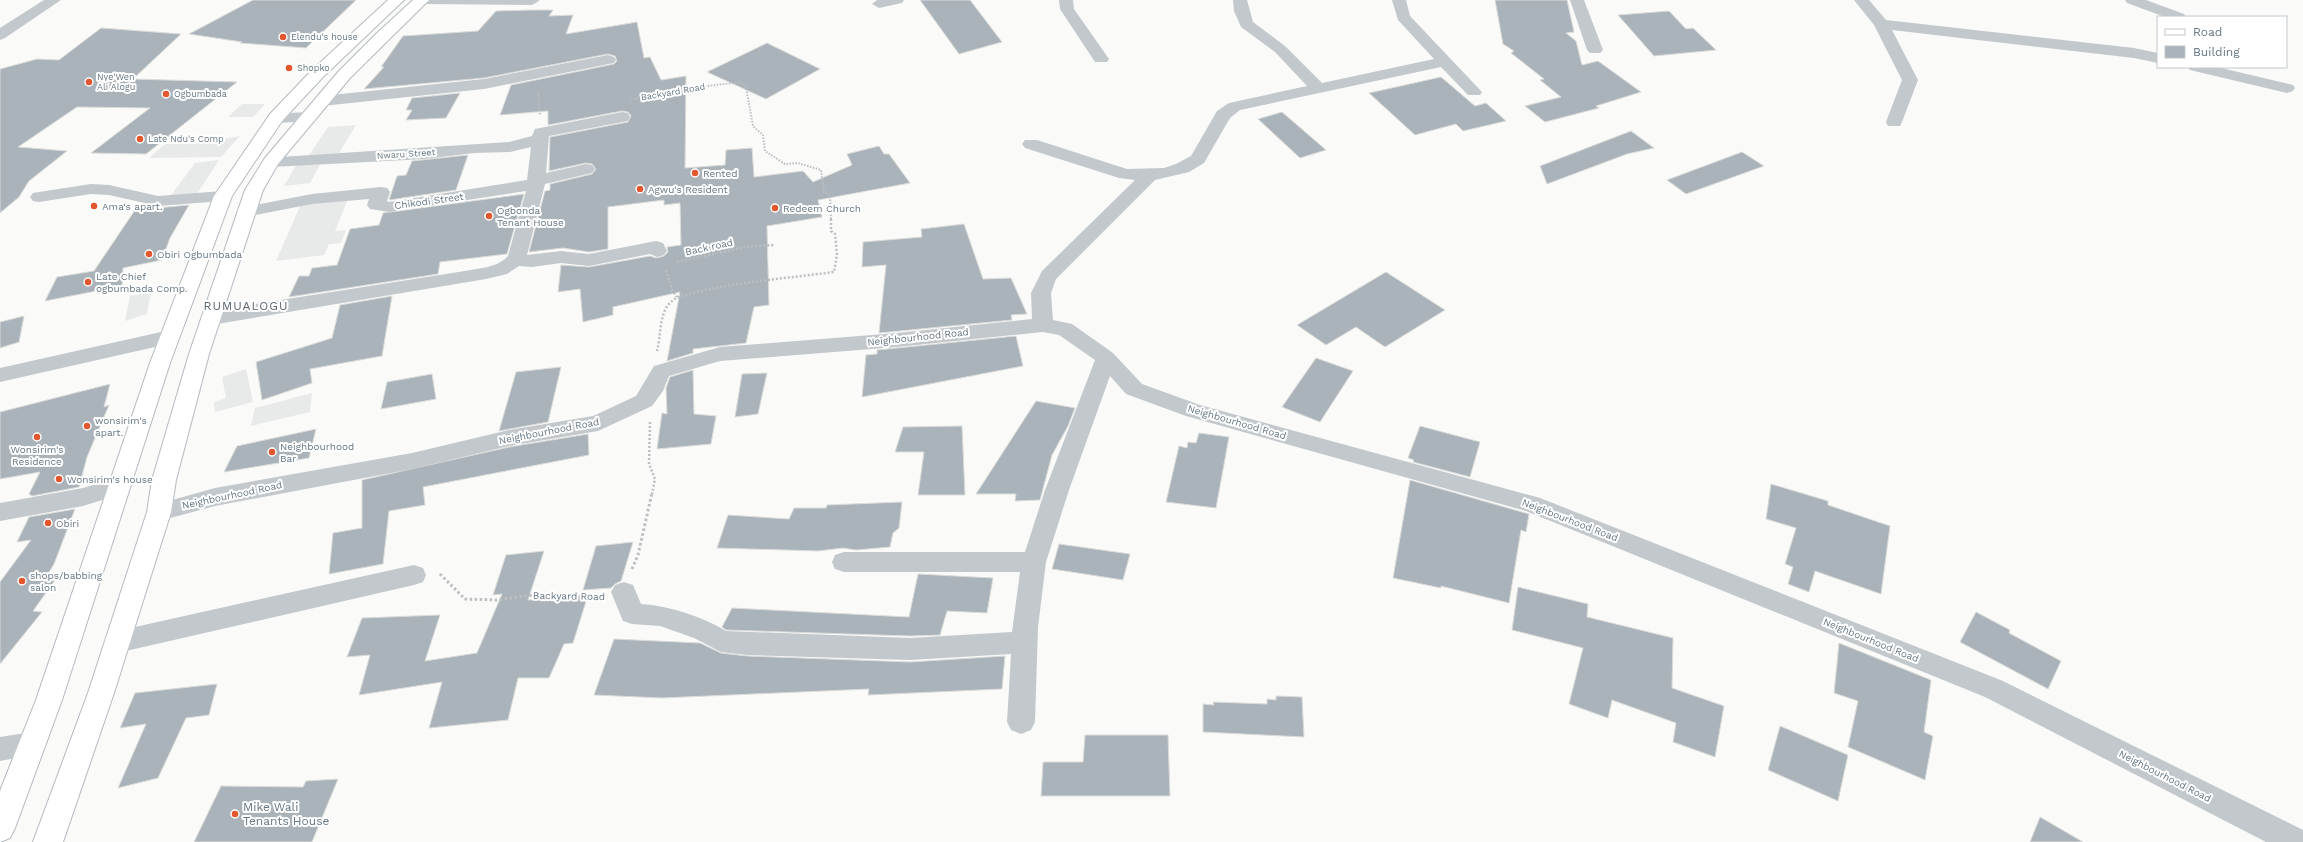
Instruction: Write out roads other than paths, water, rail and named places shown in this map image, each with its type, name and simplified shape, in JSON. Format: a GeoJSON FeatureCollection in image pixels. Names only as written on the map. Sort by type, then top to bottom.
{"type":"FeatureCollection","features":[{"type":"Feature","properties":{"kind":"main road"},"geometry":{"type":"LineString","coordinates":[[0,828],[49,700],[170,337],[222,196],[276,118],[317,74],[397,0]]}},
{"type":"Feature","properties":{"kind":"main road"},"geometry":{"type":"LineString","coordinates":[[48,842],[117,642],[159,512],[164,480],[211,318],[245,212],[254,190],[271,162],[315,109],[382,36],[422,0]]}},
{"type":"Feature","properties":{"kind":"street"},"geometry":{"type":"LineString","coordinates":[[0,35],[54,0]]}},
{"type":"Feature","properties":{"kind":"street"},"geometry":{"type":"LineString","coordinates":[[422,0],[532,1]]}},
{"type":"Feature","properties":{"kind":"street"},"geometry":{"type":"LineString","coordinates":[[879,4],[897,0]]}},
{"type":"Feature","properties":{"kind":"street"},"geometry":{"type":"LineString","coordinates":[[1066,0],[1068,9],[1101,59]]}},
{"type":"Feature","properties":{"kind":"street"},"geometry":{"type":"LineString","coordinates":[[1240,0],[1241,11],[1246,24],[1280,48],[1317,87]]}},
{"type":"Feature","properties":{"kind":"street"},"geometry":{"type":"LineString","coordinates":[[1399,0],[1403,17],[1474,92]]}},
{"type":"Feature","properties":{"kind":"street"},"geometry":{"type":"LineString","coordinates":[[1577,0],[1595,50]]}},
{"type":"Feature","properties":{"kind":"street"},"geometry":{"type":"LineString","coordinates":[[1860,0],[1881,24],[1910,80],[1894,122]]}},
{"type":"Feature","properties":{"kind":"street"},"geometry":{"type":"LineString","coordinates":[[2132,0],[2176,16]]}},
{"type":"Feature","properties":{"kind":"street"},"geometry":{"type":"LineString","coordinates":[[1881,24],[2134,53],[2157,58]]}},
{"type":"Feature","properties":{"kind":"street"},"geometry":{"type":"LineString","coordinates":[[276,118],[315,109],[531,77],[608,60]]}},
{"type":"Feature","properties":{"kind":"street"},"geometry":{"type":"LineString","coordinates":[[1031,144],[1125,174],[1150,174],[1192,164],[1198,158],[1223,115],[1235,106],[1317,87],[1445,61]]}},
{"type":"Feature","properties":{"kind":"street"},"geometry":{"type":"LineString","coordinates":[[2200,68],[2287,88]]}},
{"type":"Feature","properties":{"kind":"street","name":"Nwaru Street"},"geometry":{"type":"LineString","coordinates":[[271,162],[425,154],[474,148],[510,146],[539,139],[541,133],[547,131],[622,117]]}},
{"type":"Feature","properties":{"kind":"street"},"geometry":{"type":"LineString","coordinates":[[211,318],[465,278],[505,268],[515,260],[536,182],[539,139]]}},
{"type":"Feature","properties":{"kind":"street"},"geometry":{"type":"LineString","coordinates":[[536,182],[586,169]]}},
{"type":"Feature","properties":{"kind":"street"},"geometry":{"type":"LineString","coordinates":[[1043,325],[1040,295],[1042,284],[1049,275],[1150,174]]}},
{"type":"Feature","properties":{"kind":"street","name":"Chikodi Street"},"geometry":{"type":"LineString","coordinates":[[245,212],[312,199],[381,192],[376,205],[389,207],[536,182]]}},
{"type":"Feature","properties":{"kind":"street"},"geometry":{"type":"LineString","coordinates":[[39,197],[91,190],[109,190],[158,201],[222,196]]}},
{"type":"Feature","properties":{"kind":"street"},"geometry":{"type":"LineString","coordinates":[[515,260],[532,261],[561,257],[589,260],[656,247],[661,258]]}},
{"type":"Feature","properties":{"kind":"street","name":"Neighbourhood Road"},"geometry":{"type":"LineString","coordinates":[[159,512],[215,497],[412,461],[509,438],[598,423],[644,401],[656,381],[720,354],[897,340],[1043,325],[1065,329],[1106,358],[1134,390],[1194,411],[1532,504],[1986,686],[2296,842]]}},
{"type":"Feature","properties":{"kind":"street"},"geometry":{"type":"LineString","coordinates":[[0,375],[170,337]]}},
{"type":"Feature","properties":{"kind":"street"},"geometry":{"type":"LineString","coordinates":[[1021,722],[1024,642],[1034,562],[1057,490],[1106,358]]}},
{"type":"Feature","properties":{"kind":"street"},"geometry":{"type":"LineString","coordinates":[[0,512],[84,497],[120,486]]}},
{"type":"Feature","properties":{"kind":"street"},"geometry":{"type":"LineString","coordinates":[[844,562],[1034,562]]}},
{"type":"Feature","properties":{"kind":"street"},"geometry":{"type":"LineString","coordinates":[[117,642],[414,575]]}},
{"type":"Feature","properties":{"kind":"street"},"geometry":{"type":"LineString","coordinates":[[624,592],[632,614],[660,616],[703,630],[721,641],[747,644],[910,649],[1024,642]]}},
{"type":"Feature","properties":{"kind":"street"},"geometry":{"type":"LineString","coordinates":[[0,749],[32,744]]}},
{"type":"Feature","properties":{"kind":"place","name":"Elendu's house"},"geometry":{"type":"Point","coordinates":[283,37]}},
{"type":"Feature","properties":{"kind":"place","name":"Shopko"},"geometry":{"type":"Point","coordinates":[289,68]}},
{"type":"Feature","properties":{"kind":"place","name":"Nye'Wen Ali Alogu"},"geometry":{"type":"Point","coordinates":[89,82]}},
{"type":"Feature","properties":{"kind":"place","name":"Ogbumbada"},"geometry":{"type":"Point","coordinates":[166,94]}},
{"type":"Feature","properties":{"kind":"place","name":"Late Ndu's Comp"},"geometry":{"type":"Point","coordinates":[140,139]}},
{"type":"Feature","properties":{"kind":"place","name":"Rented"},"geometry":{"type":"Point","coordinates":[695,173]}},
{"type":"Feature","properties":{"kind":"place","name":"Agwu's Resident"},"geometry":{"type":"Point","coordinates":[640,189]}},
{"type":"Feature","properties":{"kind":"place","name":"Ama's apart."},"geometry":{"type":"Point","coordinates":[94,206]}},
{"type":"Feature","properties":{"kind":"place","name":"Redeem Church"},"geometry":{"type":"Point","coordinates":[775,208]}},
{"type":"Feature","properties":{"kind":"place","name":"Ogbonda Tenant House"},"geometry":{"type":"Point","coordinates":[489,216]}},
{"type":"Feature","properties":{"kind":"place","name":"Obiri Ogbumbada"},"geometry":{"type":"Point","coordinates":[149,254]}},
{"type":"Feature","properties":{"kind":"place","name":"Late Chief ogbumbada Comp."},"geometry":{"type":"Point","coordinates":[88,282]}},
{"type":"Feature","properties":{"kind":"place","name":"wonsirim's apart."},"geometry":{"type":"Point","coordinates":[87,426]}},
{"type":"Feature","properties":{"kind":"place","name":"Wonsirim's Residence"},"geometry":{"type":"Point","coordinates":[37,437]}},
{"type":"Feature","properties":{"kind":"place","name":"Neighbourhood Bar"},"geometry":{"type":"Point","coordinates":[272,452]}},
{"type":"Feature","properties":{"kind":"place","name":"Wonsirim's house"},"geometry":{"type":"Point","coordinates":[59,479]}},
{"type":"Feature","properties":{"kind":"place","name":"Obiri"},"geometry":{"type":"Point","coordinates":[48,523]}},
{"type":"Feature","properties":{"kind":"place","name":"shops/babbing salon"},"geometry":{"type":"Point","coordinates":[22,581]}},
{"type":"Feature","properties":{"kind":"place","name":"Mike Wali Tenants House"},"geometry":{"type":"Point","coordinates":[235,814]}},
{"type":"Feature","properties":{"kind":"district","name":"RUMUALOGU"},"geometry":{"type":"Point","coordinates":[246,306]}}]}
